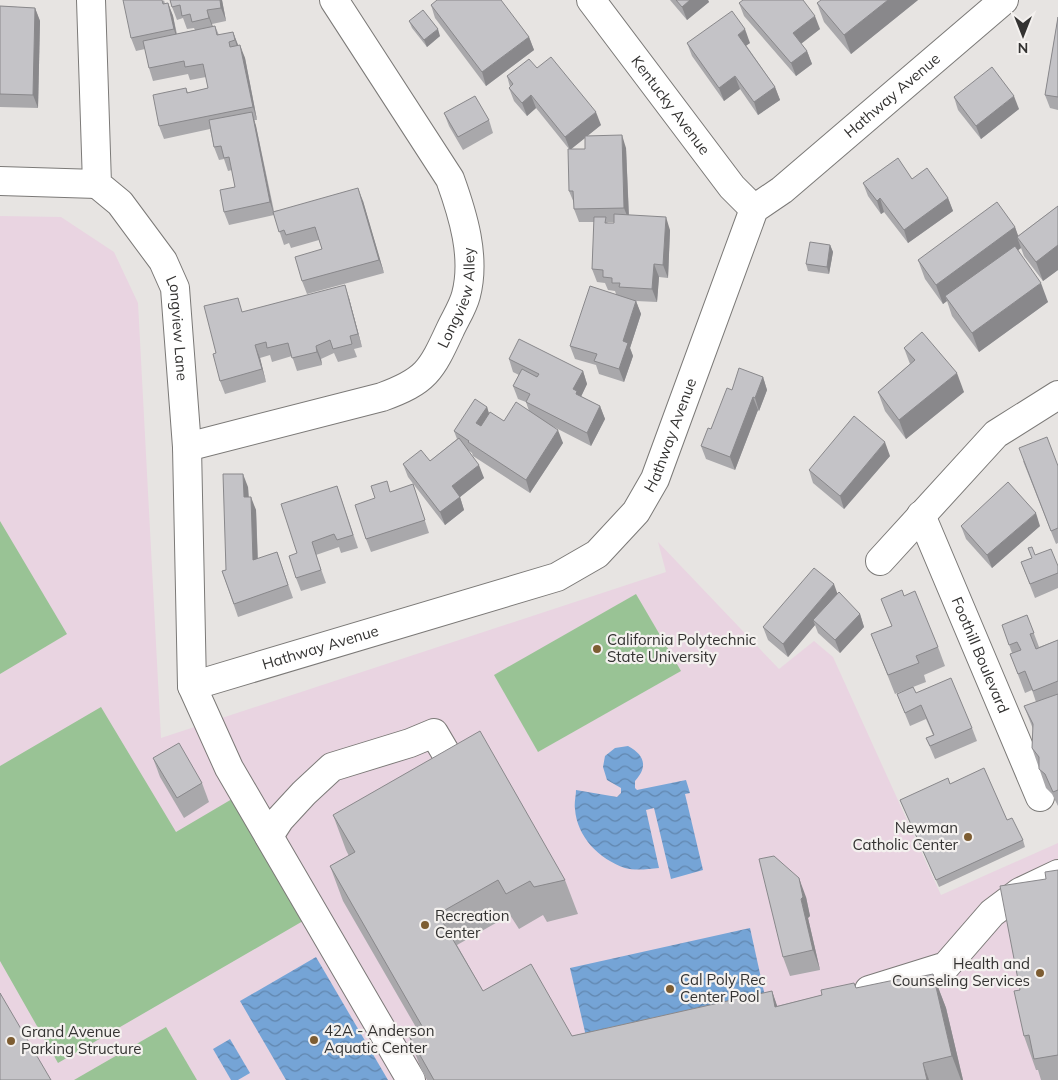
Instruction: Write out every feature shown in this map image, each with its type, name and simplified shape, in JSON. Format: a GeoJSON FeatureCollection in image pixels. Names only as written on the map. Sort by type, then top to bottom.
{"type":"FeatureCollection","features":[{"type":"Feature","properties":{"kind":"street"},"geometry":{"type":"LineString","coordinates":[[0,181],[97,184],[91,0]]}},
{"type":"Feature","properties":{"kind":"street","name":"Longview Alley"},"geometry":{"type":"LineString","coordinates":[[186,447],[382,396],[404,388],[426,374],[437,359],[465,297],[469,276],[468,251],[458,201],[450,179],[334,0]]}},
{"type":"Feature","properties":{"kind":"street","name":"Kentucky Avenue"},"geometry":{"type":"LineString","coordinates":[[590,0],[732,187],[754,209]]}},
{"type":"Feature","properties":{"kind":"street","name":"Hathway Avenue"},"geometry":{"type":"LineString","coordinates":[[192,686],[557,577],[597,554],[636,512],[655,479],[754,209],[782,190],[1004,0]]}},
{"type":"Feature","properties":{"kind":"street","name":"Longview Lane"},"geometry":{"type":"LineString","coordinates":[[97,184],[120,203],[163,261],[175,288],[186,447],[192,686]]}},
{"type":"Feature","properties":{"kind":"street"},"geometry":{"type":"LineString","coordinates":[[880,561],[996,434],[1058,395]]}},
{"type":"Feature","properties":{"kind":"street","name":"Foothill Boulevard"},"geometry":{"type":"LineString","coordinates":[[921,514],[1040,797]]}},
{"type":"Feature","properties":{"kind":"street"},"geometry":{"type":"LineString","coordinates":[[192,686],[229,768],[411,1080]]}},
{"type":"Feature","properties":{"kind":"street"},"geometry":{"type":"LineString","coordinates":[[269,836],[286,812],[332,767],[410,743],[434,733],[460,777]]}},
{"type":"Feature","properties":{"kind":"street"},"geometry":{"type":"LineString","coordinates":[[850,995],[946,966],[992,913],[1020,892],[1058,874]]}},
{"type":"Feature","properties":{"kind":"shaded area","name":"California Polytechnic State University"},"geometry":{"type":"Polygon","coordinates":[[[0,216],[61,217],[114,252],[138,303],[161,738],[666,572],[658,542],[779,669],[814,641],[833,657],[941,895],[1058,843],[1058,1080],[0,1080],[0,216]]]}},
{"type":"Feature","properties":{"kind":"green space"},"geometry":{"type":"Polygon","coordinates":[[[0,521],[67,634],[0,674],[0,521]]]}},
{"type":"Feature","properties":{"kind":"green space"},"geometry":{"type":"Polygon","coordinates":[[[636,594],[681,671],[538,752],[494,675],[636,594]]]}},
{"type":"Feature","properties":{"kind":"green space"},"geometry":{"type":"Polygon","coordinates":[[[101,707],[176,832],[232,799],[303,921],[58,1063],[0,961],[0,766],[101,707]]]}},
{"type":"Feature","properties":{"kind":"green space"},"geometry":{"type":"Polygon","coordinates":[[[166,1027],[197,1080],[74,1080],[166,1027]]]}},
{"type":"Feature","properties":{"kind":"water"},"geometry":{"type":"Polygon","coordinates":[[[628,746],[638,753],[643,762],[642,771],[635,781],[635,788],[637,790],[686,780],[690,793],[685,794],[703,870],[671,879],[654,808],[646,810],[659,868],[638,870],[615,864],[598,853],[585,838],[577,819],[575,807],[576,790],[617,797],[621,793],[621,788],[607,780],[603,767],[605,756],[615,748],[628,746]]]}},
{"type":"Feature","properties":{"kind":"water","name":"Cal Poly Rec Center Pool"},"geometry":{"type":"Polygon","coordinates":[[[750,928],[768,1010],[589,1049],[570,968],[750,928]]]}},
{"type":"Feature","properties":{"kind":"water","name":"42A - Anderson Aquatic Center"},"geometry":{"type":"Polygon","coordinates":[[[316,957],[388,1080],[286,1080],[240,1001],[316,957]]]}},
{"type":"Feature","properties":{"kind":"water"},"geometry":{"type":"Polygon","coordinates":[[[230,1039],[250,1073],[238,1080],[231,1080],[213,1049],[230,1039]]]}},
{"type":"Feature","properties":{"kind":"building"},"geometry":{"type":"Polygon","coordinates":[[[123,0],[162,0],[163,4],[168,3],[174,29],[131,38],[123,0]]]}},
{"type":"Feature","properties":{"kind":"building"},"geometry":{"type":"Polygon","coordinates":[[[170,0],[220,0],[221,8],[207,10],[209,18],[192,22],[190,14],[182,16],[180,5],[172,7],[170,0]]]}},
{"type":"Feature","properties":{"kind":"building"},"geometry":{"type":"Polygon","coordinates":[[[437,0],[501,0],[529,37],[482,72],[431,5],[437,0]]]}},
{"type":"Feature","properties":{"kind":"building"},"geometry":{"type":"Polygon","coordinates":[[[676,0],[690,0],[682,7],[676,0]]]}},
{"type":"Feature","properties":{"kind":"building"},"geometry":{"type":"Polygon","coordinates":[[[743,0],[803,0],[815,16],[793,33],[807,51],[791,63],[739,3],[743,0]]]}},
{"type":"Feature","properties":{"kind":"building"},"geometry":{"type":"Polygon","coordinates":[[[821,0],[888,0],[844,35],[817,3],[821,0]]]}},
{"type":"Feature","properties":{"kind":"building"},"geometry":{"type":"Polygon","coordinates":[[[0,6],[35,8],[33,95],[0,94],[0,6]]]}},
{"type":"Feature","properties":{"kind":"building"},"geometry":{"type":"Polygon","coordinates":[[[423,10],[438,29],[424,40],[409,21],[423,10]]]}},
{"type":"Feature","properties":{"kind":"building"},"geometry":{"type":"Polygon","coordinates":[[[732,11],[745,29],[738,35],[775,87],[754,102],[735,76],[719,88],[687,43],[732,11]]]}},
{"type":"Feature","properties":{"kind":"building"},"geometry":{"type":"Polygon","coordinates":[[[1058,17],[1058,97],[1045,95],[1058,17]]]}},
{"type":"Feature","properties":{"kind":"building"},"geometry":{"type":"Polygon","coordinates":[[[215,26],[217,35],[233,32],[235,40],[229,42],[230,47],[240,45],[253,107],[159,126],[153,95],[186,88],[187,93],[208,88],[203,64],[185,67],[184,61],[149,68],[143,41],[215,26]]]}},
{"type":"Feature","properties":{"kind":"building"},"geometry":{"type":"Polygon","coordinates":[[[551,57],[596,112],[565,137],[531,95],[522,103],[509,88],[513,84],[507,76],[529,59],[537,68],[551,57]]]}},
{"type":"Feature","properties":{"kind":"building"},"geometry":{"type":"Polygon","coordinates":[[[992,67],[1014,96],[976,126],[954,97],[992,67]]]}},
{"type":"Feature","properties":{"kind":"building"},"geometry":{"type":"Polygon","coordinates":[[[475,96],[489,120],[458,137],[444,113],[475,96]]]}},
{"type":"Feature","properties":{"kind":"building"},"geometry":{"type":"Polygon","coordinates":[[[252,112],[270,202],[224,212],[220,190],[235,187],[229,157],[224,158],[221,146],[214,147],[209,120],[252,112]]]}},
{"type":"Feature","properties":{"kind":"building"},"geometry":{"type":"Polygon","coordinates":[[[622,135],[624,208],[574,209],[573,191],[569,191],[568,149],[585,149],[585,136],[622,135]]]}},
{"type":"Feature","properties":{"kind":"building"},"geometry":{"type":"Polygon","coordinates":[[[898,158],[912,179],[927,168],[948,198],[904,230],[880,198],[877,201],[863,183],[898,158]]]}},
{"type":"Feature","properties":{"kind":"building"},"geometry":{"type":"Polygon","coordinates":[[[358,188],[379,260],[302,281],[295,257],[322,249],[315,227],[286,235],[284,230],[279,232],[273,212],[358,188]]]}},
{"type":"Feature","properties":{"kind":"building"},"geometry":{"type":"Polygon","coordinates":[[[997,202],[1015,227],[936,285],[918,260],[997,202]]]}},
{"type":"Feature","properties":{"kind":"building"},"geometry":{"type":"Polygon","coordinates":[[[1058,206],[1058,245],[1036,262],[1017,237],[1058,206]]]}},
{"type":"Feature","properties":{"kind":"building"},"geometry":{"type":"Polygon","coordinates":[[[614,214],[666,217],[663,265],[654,264],[652,289],[619,287],[620,283],[612,283],[612,278],[603,277],[603,270],[592,269],[594,217],[606,217],[605,223],[614,223],[614,214]]]}},
{"type":"Feature","properties":{"kind":"building"},"geometry":{"type":"Polygon","coordinates":[[[810,242],[830,245],[827,267],[806,264],[810,242]]]}},
{"type":"Feature","properties":{"kind":"building"},"geometry":{"type":"Polygon","coordinates":[[[1015,246],[1041,283],[972,333],[945,296],[1015,246]]]}},
{"type":"Feature","properties":{"kind":"building"},"geometry":{"type":"Polygon","coordinates":[[[345,285],[358,334],[350,336],[352,344],[333,349],[330,340],[316,346],[317,352],[292,358],[288,343],[267,348],[266,342],[255,345],[262,369],[220,381],[213,354],[216,353],[204,306],[238,298],[242,312],[345,285]]]}},
{"type":"Feature","properties":{"kind":"building"},"geometry":{"type":"Polygon","coordinates":[[[590,286],[636,301],[623,341],[628,343],[619,369],[594,361],[597,354],[570,346],[590,286]]]}},
{"type":"Feature","properties":{"kind":"building"},"geometry":{"type":"Polygon","coordinates":[[[922,332],[957,373],[899,420],[878,392],[915,360],[904,348],[922,332]]]}},
{"type":"Feature","properties":{"kind":"building"},"geometry":{"type":"Polygon","coordinates":[[[519,339],[583,371],[573,389],[577,391],[576,394],[600,406],[587,433],[526,402],[530,394],[513,386],[522,369],[537,377],[539,374],[509,359],[519,339]]]}},
{"type":"Feature","properties":{"kind":"building"},"geometry":{"type":"Polygon","coordinates":[[[739,368],[763,377],[755,398],[753,397],[730,457],[701,446],[708,428],[711,429],[727,388],[732,390],[739,368]]]}},
{"type":"Feature","properties":{"kind":"building"},"geometry":{"type":"Polygon","coordinates":[[[475,399],[487,407],[476,423],[481,426],[490,412],[504,421],[516,402],[558,430],[526,480],[454,431],[475,399]]]}},
{"type":"Feature","properties":{"kind":"building"},"geometry":{"type":"Polygon","coordinates":[[[854,416],[885,442],[840,496],[809,470],[854,416]]]}},
{"type":"Feature","properties":{"kind":"building"},"geometry":{"type":"Polygon","coordinates":[[[1047,437],[1058,466],[1058,528],[1051,531],[1019,448],[1047,437]]]}},
{"type":"Feature","properties":{"kind":"building"},"geometry":{"type":"Polygon","coordinates":[[[459,438],[479,465],[452,486],[460,497],[440,512],[403,464],[421,450],[430,461],[459,438]]]}},
{"type":"Feature","properties":{"kind":"building"},"geometry":{"type":"Polygon","coordinates":[[[223,474],[243,474],[244,497],[251,497],[253,560],[277,552],[288,585],[234,604],[222,571],[226,570],[223,474]]]}},
{"type":"Feature","properties":{"kind":"building"},"geometry":{"type":"Polygon","coordinates":[[[387,481],[390,492],[413,484],[425,520],[366,539],[355,505],[375,498],[371,486],[387,481]]]}},
{"type":"Feature","properties":{"kind":"building"},"geometry":{"type":"Polygon","coordinates":[[[1008,482],[1036,513],[987,555],[961,526],[1008,482]]]}},
{"type":"Feature","properties":{"kind":"building"},"geometry":{"type":"Polygon","coordinates":[[[337,486],[353,535],[337,540],[334,534],[312,542],[321,570],[296,578],[289,556],[297,553],[281,504],[337,486]]]}},
{"type":"Feature","properties":{"kind":"building"},"geometry":{"type":"Polygon","coordinates":[[[1032,547],[1035,555],[1051,549],[1058,566],[1058,573],[1030,584],[1021,562],[1032,558],[1028,548],[1032,547]]]}},
{"type":"Feature","properties":{"kind":"building"},"geometry":{"type":"Polygon","coordinates":[[[814,568],[834,584],[783,644],[763,627],[814,568]]]}},
{"type":"Feature","properties":{"kind":"building"},"geometry":{"type":"Polygon","coordinates":[[[902,590],[904,596],[915,591],[938,647],[916,656],[919,663],[888,675],[871,634],[892,626],[881,599],[902,590]]]}},
{"type":"Feature","properties":{"kind":"building"},"geometry":{"type":"Polygon","coordinates":[[[839,592],[860,614],[835,640],[813,620],[839,592]]]}},
{"type":"Feature","properties":{"kind":"building"},"geometry":{"type":"Polygon","coordinates":[[[1027,615],[1034,633],[1030,634],[1036,649],[1058,640],[1058,681],[1033,691],[1025,671],[1018,674],[1010,654],[1021,650],[1017,642],[1009,645],[1002,625],[1027,615]]]}},
{"type":"Feature","properties":{"kind":"building"},"geometry":{"type":"Polygon","coordinates":[[[951,678],[972,728],[930,746],[926,738],[934,735],[921,705],[905,713],[897,694],[913,687],[916,693],[951,678]]]}},
{"type":"Feature","properties":{"kind":"building"},"geometry":{"type":"Polygon","coordinates":[[[1058,694],[1058,790],[1053,792],[1045,774],[1039,769],[1039,757],[1032,748],[1033,724],[1024,706],[1058,694]]]}},
{"type":"Feature","properties":{"kind":"building","name":"Recreation Center"},"geometry":{"type":"Polygon","coordinates":[[[480,731],[565,880],[534,887],[530,881],[506,894],[498,880],[438,914],[483,991],[531,964],[572,1036],[772,991],[775,1007],[822,995],[821,990],[854,983],[856,988],[933,974],[952,1056],[923,1063],[927,1080],[434,1080],[408,1034],[422,1026],[330,866],[355,852],[333,815],[480,731]]]}},
{"type":"Feature","properties":{"kind":"building"},"geometry":{"type":"Polygon","coordinates":[[[179,743],[202,783],[177,798],[153,758],[179,743]]]}},
{"type":"Feature","properties":{"kind":"building","name":"Newman Catholic Center"},"geometry":{"type":"Polygon","coordinates":[[[984,768],[1007,820],[1012,818],[1023,840],[936,880],[900,800],[948,778],[950,784],[984,768]]]}},
{"type":"Feature","properties":{"kind":"building"},"geometry":{"type":"Polygon","coordinates":[[[774,856],[799,878],[803,897],[801,899],[813,950],[783,957],[759,859],[774,856]]]}},
{"type":"Feature","properties":{"kind":"building","name":"Health and Counseling Services"},"geometry":{"type":"Polygon","coordinates":[[[1058,870],[1058,1055],[1034,1059],[1029,1035],[1024,1036],[1014,991],[1020,990],[1000,886],[1046,879],[1045,872],[1058,870]]]}},
{"type":"Feature","properties":{"kind":"building","name":"Grand Avenue Parking Structure"},"geometry":{"type":"Polygon","coordinates":[[[0,993],[51,1080],[0,1080],[0,993]]]}},
{"type":"Feature","properties":{"kind":"place","name":"California Polytechnic State University"},"geometry":{"type":"Point","coordinates":[597,649]}},
{"type":"Feature","properties":{"kind":"place","name":"Newman Catholic Center"},"geometry":{"type":"Point","coordinates":[968,837]}},
{"type":"Feature","properties":{"kind":"place","name":"Recreation Center"},"geometry":{"type":"Point","coordinates":[425,925]}},
{"type":"Feature","properties":{"kind":"place","name":"Health and Counseling Services"},"geometry":{"type":"Point","coordinates":[1040,973]}},
{"type":"Feature","properties":{"kind":"place","name":"Cal Poly Rec Center Pool"},"geometry":{"type":"Point","coordinates":[670,989]}},
{"type":"Feature","properties":{"kind":"place","name":"42A - Anderson Aquatic Center"},"geometry":{"type":"Point","coordinates":[314,1040]}},
{"type":"Feature","properties":{"kind":"place","name":"Grand Avenue Parking Structure"},"geometry":{"type":"Point","coordinates":[11,1041]}}]}
